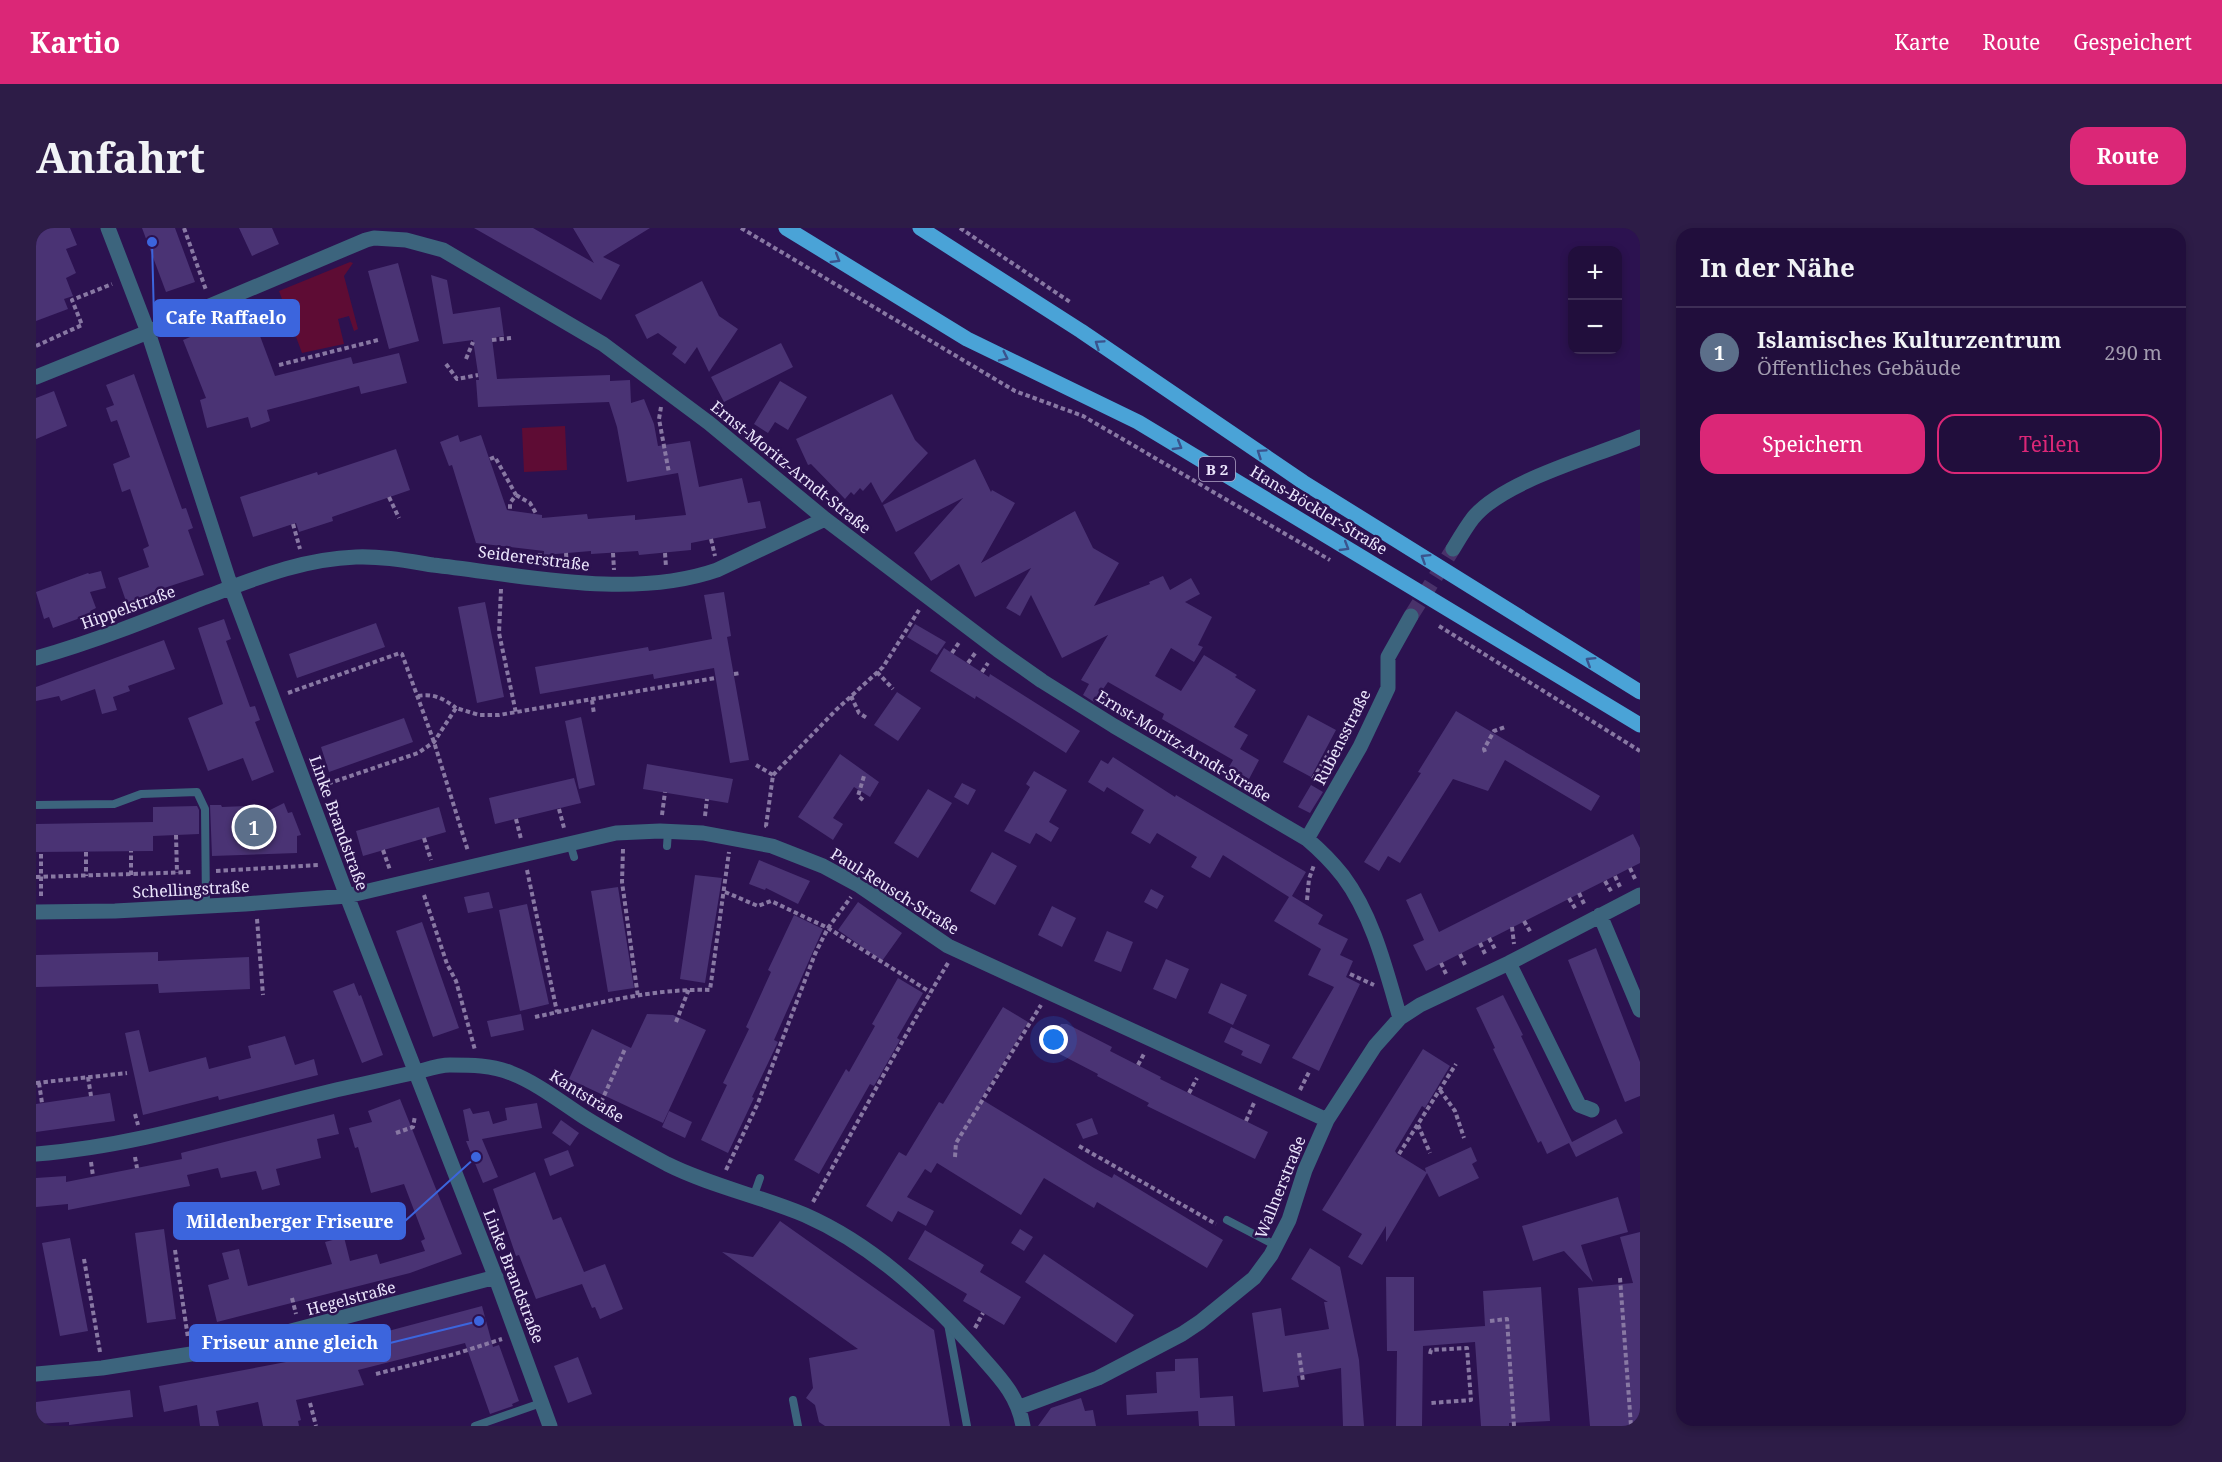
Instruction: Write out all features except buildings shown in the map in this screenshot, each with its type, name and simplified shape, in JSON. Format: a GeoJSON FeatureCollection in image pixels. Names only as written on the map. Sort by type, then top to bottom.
{"type":"FeatureCollection","features":[{"type":"Feature","properties":{"kind":"main road","name":"Hans-Böckler-Straße"},"geometry":{"type":"LineString","coordinates":[[786,228],[967,339],[1138,422],[1640,726]]}},
{"type":"Feature","properties":{"kind":"main road","name":"Hans-Böckler-Straße"},"geometry":{"type":"LineString","coordinates":[[920,228],[1091,338],[1303,482],[1640,692]]}},
{"type":"Feature","properties":{"kind":"street","name":"Linke Brandstraße"},"geometry":{"type":"LineString","coordinates":[[108,228],[148,333],[231,587],[347,896],[496,1277],[549,1426]]}},
{"type":"Feature","properties":{"kind":"street","name":"Ernst-Moritz-Arndt-Straße"},"geometry":{"type":"LineString","coordinates":[[36,377],[148,333],[366,240],[374,238],[406,240],[443,250],[603,344],[709,423],[825,519],[1042,681],[1307,839],[1343,876],[1357,898],[1385,968],[1400,1018]]}},
{"type":"Feature","properties":{"kind":"street"},"geometry":{"type":"LineString","coordinates":[[1453,549],[1474,517],[1500,495],[1550,472],[1640,437]]}},
{"type":"Feature","properties":{"kind":"street","name":"Seidererstraße"},"geometry":{"type":"LineString","coordinates":[[231,587],[268,573],[304,564],[357,557],[392,559],[596,584],[636,584],[700,576],[727,567],[825,519]]}},
{"type":"Feature","properties":{"kind":"street","name":"Hippelstraße"},"geometry":{"type":"LineString","coordinates":[[36,658],[111,634],[231,587]]}},
{"type":"Feature","properties":{"kind":"street","name":"Rubensstraße"},"geometry":{"type":"LineString","coordinates":[[1307,839],[1360,747],[1388,688],[1388,657],[1411,616]]}},
{"type":"Feature","properties":{"kind":"street","name":"Paul-Reusch-Straße"},"geometry":{"type":"LineString","coordinates":[[347,896],[524,854],[572,850],[624,832],[665,836],[703,833],[772,846],[823,866],[860,886],[956,949],[1327,1120]]}},
{"type":"Feature","properties":{"kind":"street","name":"Wallnerstraße"},"geometry":{"type":"LineString","coordinates":[[1020,1407],[1098,1378],[1182,1334],[1254,1278],[1276,1246],[1289,1220],[1305,1170],[1327,1120],[1375,1047],[1400,1018],[1420,1005],[1509,963],[1640,895]]}},
{"type":"Feature","properties":{"kind":"street","name":"Schellingstraße"},"geometry":{"type":"LineString","coordinates":[[38,912],[206,906],[347,896]]}},
{"type":"Feature","properties":{"kind":"street"},"geometry":{"type":"LineString","coordinates":[[1600,915],[1640,1010]]}},
{"type":"Feature","properties":{"kind":"street"},"geometry":{"type":"LineString","coordinates":[[1509,963],[1579,1105],[1592,1110]]}},
{"type":"Feature","properties":{"kind":"street","name":"Kantstraße"},"geometry":{"type":"LineString","coordinates":[[36,1154],[66,1152],[126,1142],[304,1097],[446,1065],[479,1065],[510,1072],[592,1122],[676,1168],[805,1215],[840,1232],[920,1292],[948,1321],[1007,1386],[1020,1407],[1023,1426]]}},
{"type":"Feature","properties":{"kind":"street","name":"Hegelstraße"},"geometry":{"type":"LineString","coordinates":[[36,1374],[102,1368],[223,1349],[496,1277]]}},
{"type":"Feature","properties":{"kind":"lane"},"geometry":{"type":"LineString","coordinates":[[36,805],[114,804],[141,794],[196,792],[205,809],[206,906]]}},
{"type":"Feature","properties":{"kind":"lane"},"geometry":{"type":"LineString","coordinates":[[754,1196],[760,1178]]}},
{"type":"Feature","properties":{"kind":"lane"},"geometry":{"type":"LineString","coordinates":[[1224,1223],[1276,1246]]}},
{"type":"Feature","properties":{"kind":"lane"},"geometry":{"type":"LineString","coordinates":[[948,1321],[967,1426]]}},
{"type":"Feature","properties":{"kind":"lane"},"geometry":{"type":"LineString","coordinates":[[793,1400],[798,1426]]}},
{"type":"Feature","properties":{"kind":"lane"},"geometry":{"type":"LineString","coordinates":[[475,1426],[541,1403]]}},
{"type":"Feature","properties":{"kind":"path"},"geometry":{"type":"LineString","coordinates":[[184,228],[212,305]]}},
{"type":"Feature","properties":{"kind":"path"},"geometry":{"type":"LineString","coordinates":[[741,228],[1015,392],[1083,416],[1336,563]]}},
{"type":"Feature","properties":{"kind":"path"},"geometry":{"type":"LineString","coordinates":[[960,228],[1077,307]]}},
{"type":"Feature","properties":{"kind":"path"},"geometry":{"type":"LineString","coordinates":[[36,346],[81,325],[72,300],[127,278]]}},
{"type":"Feature","properties":{"kind":"path"},"geometry":{"type":"LineString","coordinates":[[492,340],[511,338]]}},
{"type":"Feature","properties":{"kind":"path"},"geometry":{"type":"LineString","coordinates":[[279,366],[378,340]]}},
{"type":"Feature","properties":{"kind":"path"},"geometry":{"type":"LineString","coordinates":[[466,359],[473,342]]}},
{"type":"Feature","properties":{"kind":"path"},"geometry":{"type":"LineString","coordinates":[[446,364],[457,379],[478,375]]}},
{"type":"Feature","properties":{"kind":"path"},"geometry":{"type":"LineString","coordinates":[[662,402],[658,418],[669,474]]}},
{"type":"Feature","properties":{"kind":"path"},"geometry":{"type":"LineString","coordinates":[[490,459],[495,457],[516,495],[530,504],[537,515]]}},
{"type":"Feature","properties":{"kind":"path"},"geometry":{"type":"LineString","coordinates":[[510,511],[510,503],[516,495]]}},
{"type":"Feature","properties":{"kind":"path"},"geometry":{"type":"LineString","coordinates":[[389,497],[399,518]]}},
{"type":"Feature","properties":{"kind":"path"},"geometry":{"type":"LineString","coordinates":[[292,524],[304,564]]}},
{"type":"Feature","properties":{"kind":"path"},"geometry":{"type":"LineString","coordinates":[[503,573],[499,603],[499,633],[516,713]]}},
{"type":"Feature","properties":{"kind":"path"},"geometry":{"type":"LineString","coordinates":[[777,831],[766,826],[773,775],[883,667],[927,597]]}},
{"type":"Feature","properties":{"kind":"path"},"geometry":{"type":"LineString","coordinates":[[1436,624],[1640,751]]}},
{"type":"Feature","properties":{"kind":"path"},"geometry":{"type":"LineString","coordinates":[[273,698],[400,653],[434,742],[473,866]]}},
{"type":"Feature","properties":{"kind":"path"},"geometry":{"type":"LineString","coordinates":[[877,672],[893,689]]}},
{"type":"Feature","properties":{"kind":"path"},"geometry":{"type":"LineString","coordinates":[[734,674],[741,673]]}},
{"type":"Feature","properties":{"kind":"path"},"geometry":{"type":"LineString","coordinates":[[418,696],[426,694],[438,696],[456,708],[479,715],[499,715],[715,678]]}},
{"type":"Feature","properties":{"kind":"path"},"geometry":{"type":"LineString","coordinates":[[851,696],[859,713],[867,718]]}},
{"type":"Feature","properties":{"kind":"path"},"geometry":{"type":"LineString","coordinates":[[592,700],[594,714]]}},
{"type":"Feature","properties":{"kind":"path"},"geometry":{"type":"LineString","coordinates":[[308,790],[418,753],[434,742],[456,708]]}},
{"type":"Feature","properties":{"kind":"path"},"geometry":{"type":"LineString","coordinates":[[1485,752],[1484,749],[1494,731],[1505,727]]}},
{"type":"Feature","properties":{"kind":"path"},"geometry":{"type":"LineString","coordinates":[[1313,779],[1330,751]]}},
{"type":"Feature","properties":{"kind":"path"},"geometry":{"type":"LineString","coordinates":[[756,765],[773,775]]}},
{"type":"Feature","properties":{"kind":"path"},"geometry":{"type":"LineString","coordinates":[[863,800],[858,796],[864,776]]}},
{"type":"Feature","properties":{"kind":"path"},"geometry":{"type":"LineString","coordinates":[[665,792],[665,836]]}},
{"type":"Feature","properties":{"kind":"path"},"geometry":{"type":"LineString","coordinates":[[624,832],[622,882],[638,997]]}},
{"type":"Feature","properties":{"kind":"path"},"geometry":{"type":"LineString","coordinates":[[176,835],[177,873]]}},
{"type":"Feature","properties":{"kind":"path"},"geometry":{"type":"LineString","coordinates":[[424,838],[436,874]]}},
{"type":"Feature","properties":{"kind":"path"},"geometry":{"type":"LineString","coordinates":[[535,1017],[689,989],[710,990],[731,838]]}},
{"type":"Feature","properties":{"kind":"path"},"geometry":{"type":"LineString","coordinates":[[131,851],[131,875]]}},
{"type":"Feature","properties":{"kind":"path"},"geometry":{"type":"LineString","coordinates":[[38,912],[41,852]]}},
{"type":"Feature","properties":{"kind":"path"},"geometry":{"type":"LineString","coordinates":[[86,852],[86,876]]}},
{"type":"Feature","properties":{"kind":"path"},"geometry":{"type":"LineString","coordinates":[[524,854],[557,1012]]}},
{"type":"Feature","properties":{"kind":"path"},"geometry":{"type":"LineString","coordinates":[[1307,900],[1309,879],[1314,865],[1325,855]]}},
{"type":"Feature","properties":{"kind":"path"},"geometry":{"type":"LineString","coordinates":[[39,877],[206,872],[335,864]]}},
{"type":"Feature","properties":{"kind":"path"},"geometry":{"type":"LineString","coordinates":[[418,879],[447,964],[456,981],[479,1065]]}},
{"type":"Feature","properties":{"kind":"path"},"geometry":{"type":"LineString","coordinates":[[720,1185],[758,1102],[815,954],[828,928],[860,886]]}},
{"type":"Feature","properties":{"kind":"path"},"geometry":{"type":"LineString","coordinates":[[725,892],[758,906],[771,901],[828,928],[930,992]]}},
{"type":"Feature","properties":{"kind":"path"},"geometry":{"type":"LineString","coordinates":[[255,903],[263,995]]}},
{"type":"Feature","properties":{"kind":"path"},"geometry":{"type":"LineString","coordinates":[[805,1215],[956,949]]}},
{"type":"Feature","properties":{"kind":"path"},"geometry":{"type":"LineString","coordinates":[[676,1022],[689,989]]}},
{"type":"Feature","properties":{"kind":"path"},"geometry":{"type":"LineString","coordinates":[[955,1157],[956,1143],[1049,992]]}},
{"type":"Feature","properties":{"kind":"path"},"geometry":{"type":"LineString","coordinates":[[592,1122],[625,1049]]}},
{"type":"Feature","properties":{"kind":"path"},"geometry":{"type":"LineString","coordinates":[[1400,1154],[1456,1064]]}},
{"type":"Feature","properties":{"kind":"path"},"geometry":{"type":"LineString","coordinates":[[42,1103],[38,1083],[128,1073]]}},
{"type":"Feature","properties":{"kind":"path"},"geometry":{"type":"LineString","coordinates":[[88,1077],[91,1096]]}},
{"type":"Feature","properties":{"kind":"path"},"geometry":{"type":"LineString","coordinates":[[1440,1090],[1455,1112],[1464,1138]]}},
{"type":"Feature","properties":{"kind":"path"},"geometry":{"type":"LineString","coordinates":[[396,1133],[413,1127],[415,1115],[430,1108]]}},
{"type":"Feature","properties":{"kind":"path"},"geometry":{"type":"LineString","coordinates":[[1418,1125],[1430,1153]]}},
{"type":"Feature","properties":{"kind":"path"},"geometry":{"type":"LineString","coordinates":[[1079,1146],[1224,1223]]}},
{"type":"Feature","properties":{"kind":"path"},"geometry":{"type":"LineString","coordinates":[[175,1250],[190,1354]]}},
{"type":"Feature","properties":{"kind":"path"},"geometry":{"type":"LineString","coordinates":[[84,1258],[102,1368]]}},
{"type":"Feature","properties":{"kind":"path"},"geometry":{"type":"LineString","coordinates":[[1620,1278],[1631,1426]]}},
{"type":"Feature","properties":{"kind":"path"},"geometry":{"type":"LineString","coordinates":[[1490,1321],[1507,1320],[1514,1426]]}},
{"type":"Feature","properties":{"kind":"path"},"geometry":{"type":"LineString","coordinates":[[376,1374],[455,1354],[517,1334]]}},
{"type":"Feature","properties":{"kind":"path"},"geometry":{"type":"LineString","coordinates":[[1430,1354],[1431,1350],[1467,1348],[1471,1400],[1431,1402]]}},
{"type":"Feature","properties":{"kind":"path"},"geometry":{"type":"LineString","coordinates":[[1299,1353],[1303,1381]]}},
{"type":"Feature","properties":{"kind":"path"},"geometry":{"type":"LineString","coordinates":[[310,1402],[316,1426]]}},
{"type":"Feature","properties":{"kind":"shaded area"},"geometry":{"type":"Polygon","coordinates":[[[350,262],[353,263],[344,276],[358,329],[354,331],[349,316],[338,319],[344,344],[302,353],[279,291],[350,262]]]}},
{"type":"Feature","properties":{"kind":"shaded area"},"geometry":{"type":"Polygon","coordinates":[[[565,426],[567,470],[524,472],[522,428],[565,426]]]}},
{"type":"Feature","properties":{"kind":"tunnel"},"geometry":{"type":"LineString","coordinates":[[1411,616],[1453,549]]}},
{"type":"Feature","properties":{"kind":"place","name":"Cafe Raffaelo"},"geometry":{"type":"Point","coordinates":[152,242]}},
{"type":"Feature","properties":{"kind":"place","name":"Islamisches Kulturzentrum"},"geometry":{"type":"Point","coordinates":[254,827]}},
{"type":"Feature","properties":{"kind":"place","name":"Mildenberger Friseure"},"geometry":{"type":"Point","coordinates":[476,1157]}},
{"type":"Feature","properties":{"kind":"place","name":"Friseur anne gleich"},"geometry":{"type":"Point","coordinates":[479,1321]}}]}
